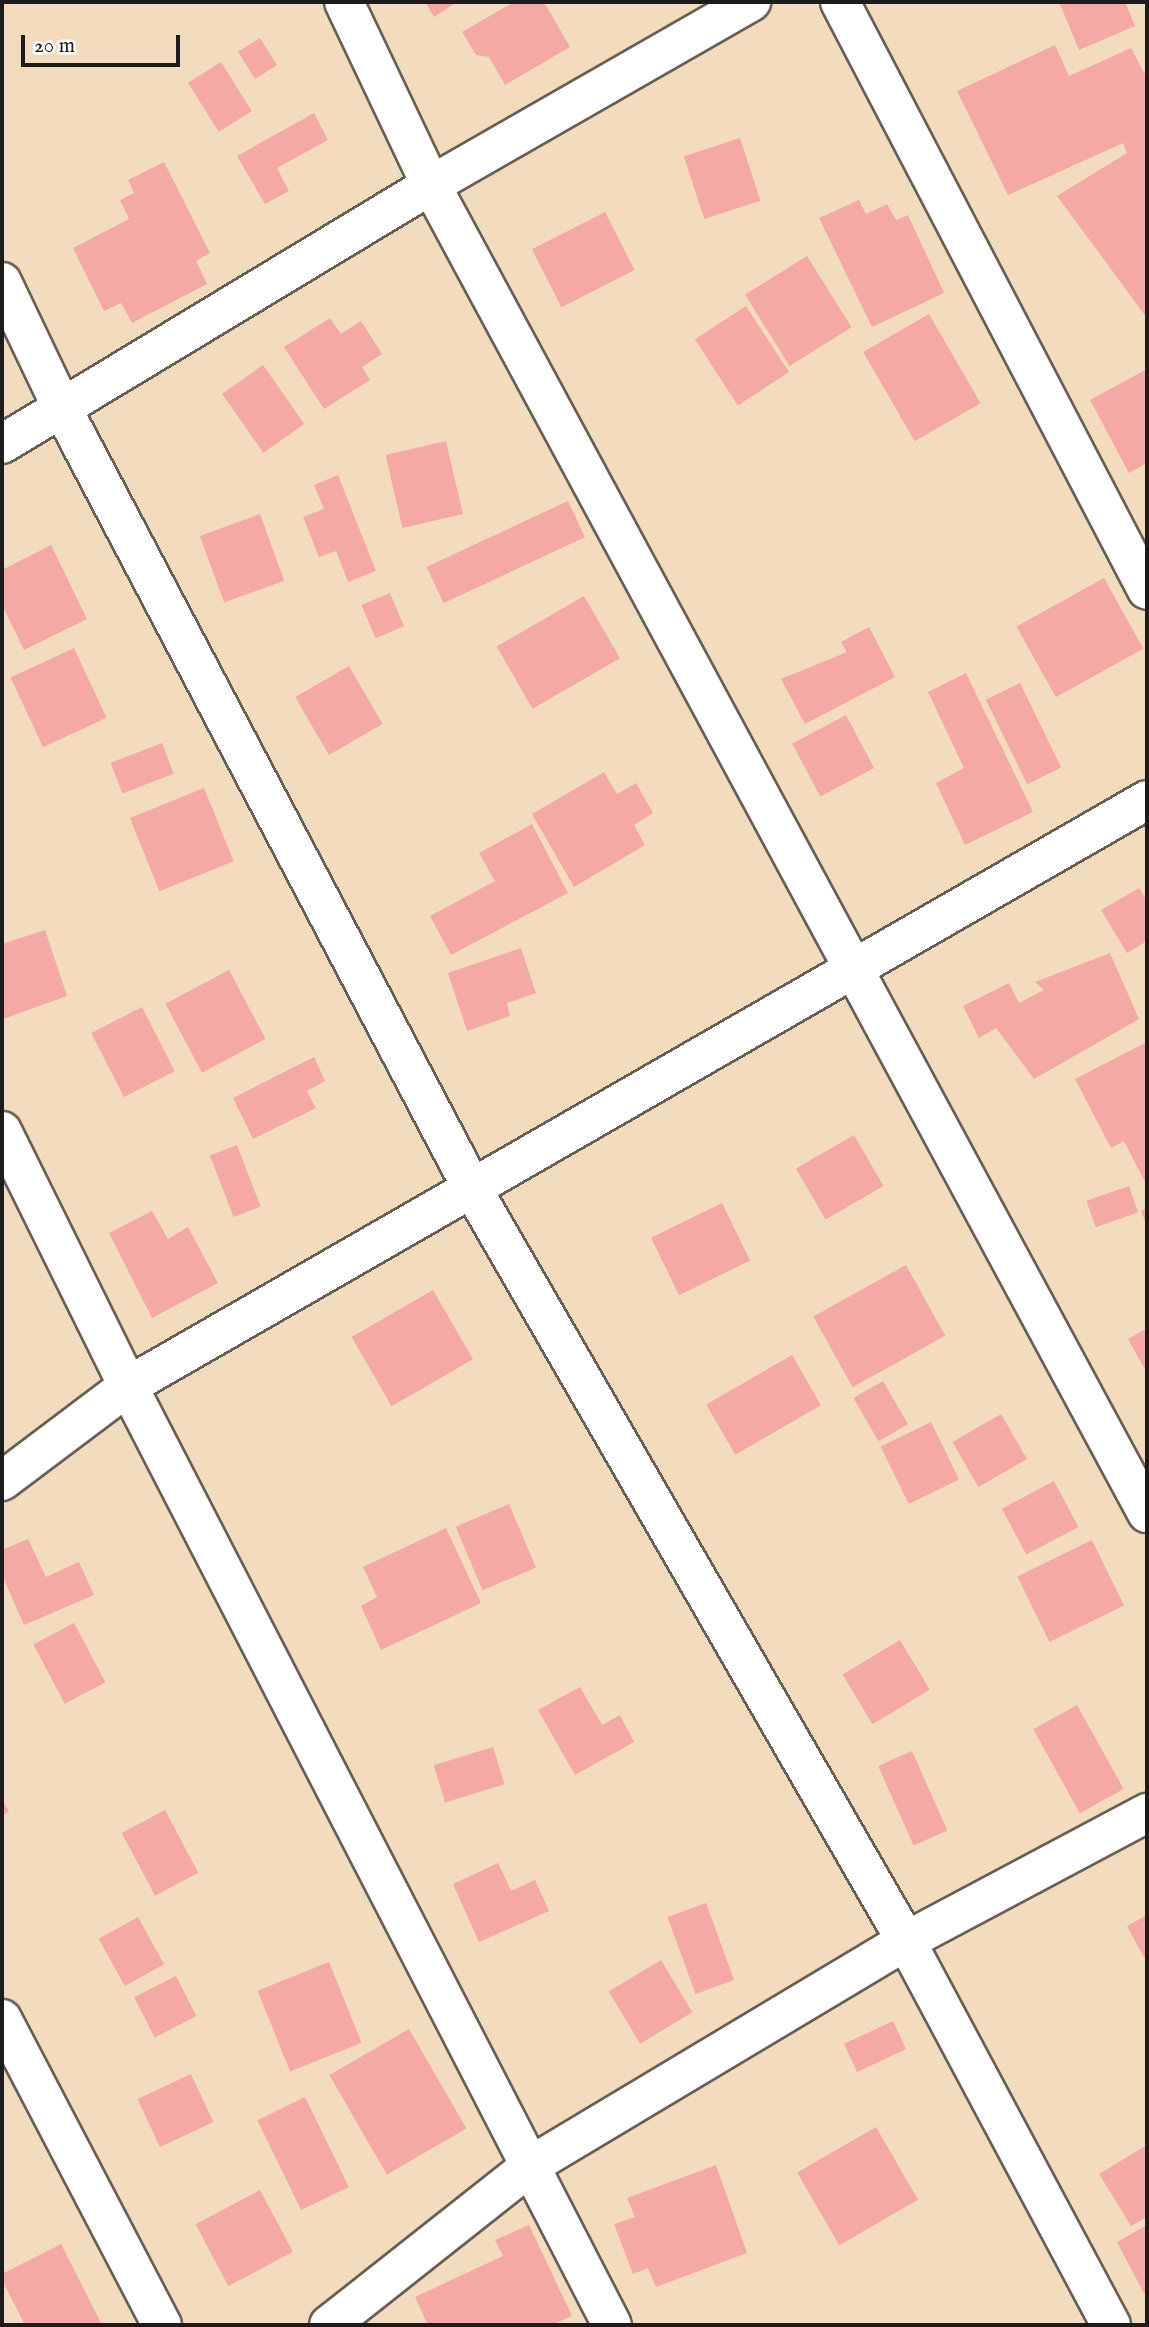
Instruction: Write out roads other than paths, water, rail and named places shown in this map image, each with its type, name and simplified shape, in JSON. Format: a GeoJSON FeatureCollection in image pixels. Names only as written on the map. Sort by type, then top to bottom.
{"type":"FeatureCollection","features":[{"type":"Feature","properties":{"kind":"street"},"geometry":{"type":"LineString","coordinates":[[344,2],[431,185],[1147,1513]]}},
{"type":"Feature","properties":{"kind":"street"},"geometry":{"type":"LineString","coordinates":[[2,444],[431,185],[751,2]]}},
{"type":"Feature","properties":{"kind":"street"},"geometry":{"type":"LineString","coordinates":[[839,2],[1147,590]]}},
{"type":"Feature","properties":{"kind":"street"},"geometry":{"type":"LineString","coordinates":[[2,282],[62,410],[473,1190],[906,1941],[1111,2325]]}},
{"type":"Feature","properties":{"kind":"street"},"geometry":{"type":"LineString","coordinates":[[2,1481],[128,1386],[855,972],[1147,800]]}},
{"type":"Feature","properties":{"kind":"street"},"geometry":{"type":"LineString","coordinates":[[2,1131],[128,1386],[533,2164],[612,2325]]}},
{"type":"Feature","properties":{"kind":"street"},"geometry":{"type":"LineString","coordinates":[[329,2325],[533,2164],[906,1941],[1147,1813]]}},
{"type":"Feature","properties":{"kind":"street"},"geometry":{"type":"LineString","coordinates":[[2,2019],[162,2325]]}}]}
